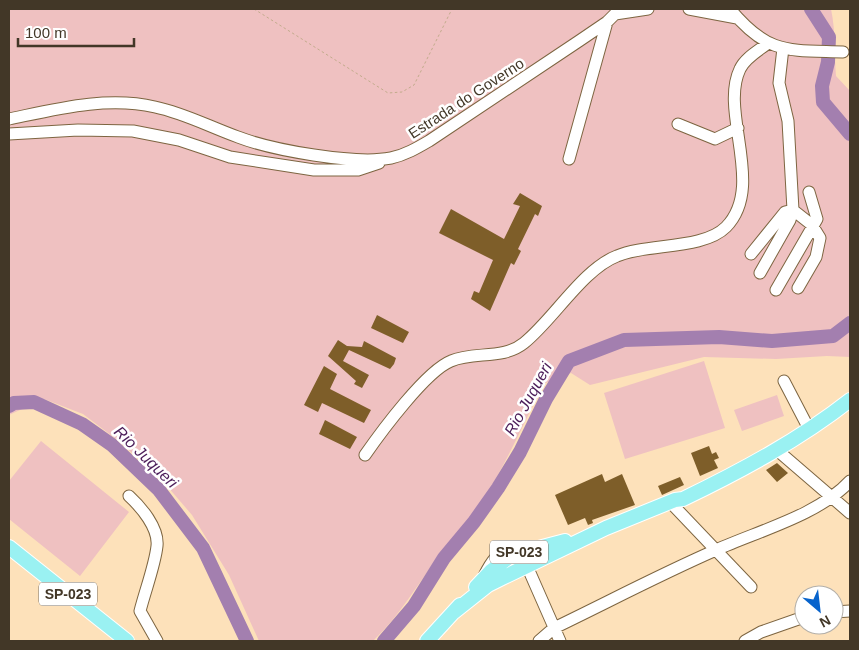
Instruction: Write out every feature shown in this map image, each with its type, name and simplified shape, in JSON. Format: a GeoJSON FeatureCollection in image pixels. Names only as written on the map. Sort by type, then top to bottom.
{"type":"FeatureCollection","features":[{"type":"Feature","properties":{"kind":"main road"},"geometry":{"type":"LineString","coordinates":[[672,501],[680,494],[733,470],[739,470],[777,450],[850,400]]}},
{"type":"Feature","properties":{"kind":"main road","name":"SP-023"},"geometry":{"type":"LineString","coordinates":[[454,612],[488,585],[606,528],[672,501]]}},
{"type":"Feature","properties":{"kind":"main road","name":"SP-023"},"geometry":{"type":"LineString","coordinates":[[427,641],[503,560],[521,551],[559,543],[606,528]]}},
{"type":"Feature","properties":{"kind":"main road"},"geometry":{"type":"LineString","coordinates":[[527,566],[534,558],[559,543]]}},
{"type":"Feature","properties":{"kind":"main road","name":"SP-023"},"geometry":{"type":"LineString","coordinates":[[9,548],[122,640]]}},
{"type":"Feature","properties":{"kind":"street","name":"Estrada do Governo"},"geometry":{"type":"LineString","coordinates":[[9,119],[68,106],[123,102],[156,107],[181,114],[261,145],[295,152],[369,160],[390,159],[406,154],[429,141],[614,15],[648,9]]}},
{"type":"Feature","properties":{"kind":"street"},"geometry":{"type":"LineString","coordinates":[[690,9],[734,13],[749,30],[767,44],[783,48],[846,52]]}},
{"type":"Feature","properties":{"kind":"street"},"geometry":{"type":"LineString","coordinates":[[569,159],[614,15]]}},
{"type":"Feature","properties":{"kind":"street"},"geometry":{"type":"LineString","coordinates":[[364,455],[415,391],[449,361],[517,348],[593,272],[615,256],[630,251],[707,238],[724,229],[734,218],[740,196],[742,153],[735,86],[740,70],[747,59],[767,44]]}},
{"type":"Feature","properties":{"kind":"street"},"geometry":{"type":"LineString","coordinates":[[760,273],[790,220],[793,210],[788,121],[779,83],[783,48]]}},
{"type":"Feature","properties":{"kind":"street"},"geometry":{"type":"LineString","coordinates":[[678,124],[715,139],[722,138],[738,128]]}},
{"type":"Feature","properties":{"kind":"street"},"geometry":{"type":"LineString","coordinates":[[9,134],[78,130],[133,131],[179,140],[230,157],[314,170],[358,170],[390,159]]}},
{"type":"Feature","properties":{"kind":"street"},"geometry":{"type":"LineString","coordinates":[[776,290],[817,219],[809,192]]}},
{"type":"Feature","properties":{"kind":"street"},"geometry":{"type":"LineString","coordinates":[[793,210],[812,225],[820,238],[816,257],[798,288]]}},
{"type":"Feature","properties":{"kind":"street"},"geometry":{"type":"LineString","coordinates":[[752,254],[785,212],[793,210]]}},
{"type":"Feature","properties":{"kind":"street"},"geometry":{"type":"LineString","coordinates":[[784,381],[809,429]]}},
{"type":"Feature","properties":{"kind":"street"},"geometry":{"type":"LineString","coordinates":[[777,450],[850,513]]}},
{"type":"Feature","properties":{"kind":"street"},"geometry":{"type":"LineString","coordinates":[[539,641],[554,628],[714,550],[784,521],[832,497],[850,480]]}},
{"type":"Feature","properties":{"kind":"street"},"geometry":{"type":"LineString","coordinates":[[129,496],[143,509],[150,521],[158,544],[140,610],[157,641]]}},
{"type":"Feature","properties":{"kind":"street"},"geometry":{"type":"LineString","coordinates":[[672,501],[714,550],[723,556],[751,587]]}},
{"type":"Feature","properties":{"kind":"street"},"geometry":{"type":"LineString","coordinates":[[527,566],[560,641]]}},
{"type":"Feature","properties":{"kind":"street"},"geometry":{"type":"LineString","coordinates":[[745,641],[761,632],[794,620]]}},
{"type":"Feature","properties":{"kind":"path"},"geometry":{"type":"LineString","coordinates":[[254,9],[388,93],[402,92],[414,85],[452,9]]}},
{"type":"Feature","properties":{"kind":"shaded area"},"geometry":{"type":"Polygon","coordinates":[[[9,9],[831,9],[836,76],[850,91],[850,357],[827,356],[776,359],[704,357],[590,385],[571,373],[543,384],[523,427],[480,504],[445,547],[400,610],[373,641],[259,641],[229,575],[192,515],[161,479],[120,442],[83,414],[44,399],[9,415],[9,9]]]}},
{"type":"Feature","properties":{"kind":"shaded area"},"geometry":{"type":"Polygon","coordinates":[[[704,361],[725,428],[625,459],[604,393],[704,361]]]}},
{"type":"Feature","properties":{"kind":"shaded area"},"geometry":{"type":"Polygon","coordinates":[[[777,395],[784,416],[742,431],[734,410],[777,395]]]}},
{"type":"Feature","properties":{"kind":"shaded area"},"geometry":{"type":"Polygon","coordinates":[[[41,441],[129,512],[80,576],[9,519],[9,481],[41,441]]]}},
{"type":"Feature","properties":{"kind":"building"},"geometry":{"type":"Polygon","coordinates":[[[520,193],[542,206],[538,216],[535,214],[518,249],[521,251],[514,265],[511,263],[490,311],[471,299],[474,291],[479,293],[493,260],[439,233],[451,209],[504,239],[520,206],[513,204],[520,193]]]}},
{"type":"Feature","properties":{"kind":"building"},"geometry":{"type":"Polygon","coordinates":[[[377,315],[409,332],[403,343],[371,328],[377,315]]]}},
{"type":"Feature","properties":{"kind":"building"},"geometry":{"type":"Polygon","coordinates":[[[338,340],[347,346],[362,347],[364,341],[396,358],[394,364],[390,369],[349,350],[343,361],[369,375],[362,388],[354,384],[356,381],[328,356],[338,340]]]}},
{"type":"Feature","properties":{"kind":"building"},"geometry":{"type":"Polygon","coordinates":[[[324,366],[337,374],[330,389],[371,410],[364,423],[322,403],[318,412],[304,405],[324,366]]]}},
{"type":"Feature","properties":{"kind":"building"},"geometry":{"type":"Polygon","coordinates":[[[325,420],[357,437],[350,449],[319,434],[325,420]]]}},
{"type":"Feature","properties":{"kind":"building"},"geometry":{"type":"Polygon","coordinates":[[[709,446],[712,454],[716,452],[719,458],[714,460],[718,468],[700,476],[691,453],[709,446]]]}},
{"type":"Feature","properties":{"kind":"building"},"geometry":{"type":"Polygon","coordinates":[[[777,463],[788,473],[777,482],[766,470],[777,463]]]}},
{"type":"Feature","properties":{"kind":"building"},"geometry":{"type":"Polygon","coordinates":[[[602,474],[605,482],[622,474],[635,505],[592,520],[593,523],[588,525],[585,518],[568,525],[555,495],[602,474]]]}},
{"type":"Feature","properties":{"kind":"building"},"geometry":{"type":"Polygon","coordinates":[[[680,477],[684,485],[662,495],[658,486],[680,477]]]}},
{"type":"Feature","properties":{"kind":"waterway","name":"Rio Juqueri"},"geometry":{"type":"LineString","coordinates":[[811,9],[829,37],[828,62],[822,86],[823,102],[850,134]]}},
{"type":"Feature","properties":{"kind":"waterway","name":"Rio Juqueri"},"geometry":{"type":"LineString","coordinates":[[384,641],[414,606],[444,558],[474,522],[498,488],[520,452],[546,399],[569,361],[624,340],[719,337],[772,341],[833,336],[850,323]]}},
{"type":"Feature","properties":{"kind":"waterway","name":"Rio Juqueri"},"geometry":{"type":"LineString","coordinates":[[9,406],[14,403],[34,402],[82,424],[112,445],[159,490],[203,548],[247,641]]}}]}
